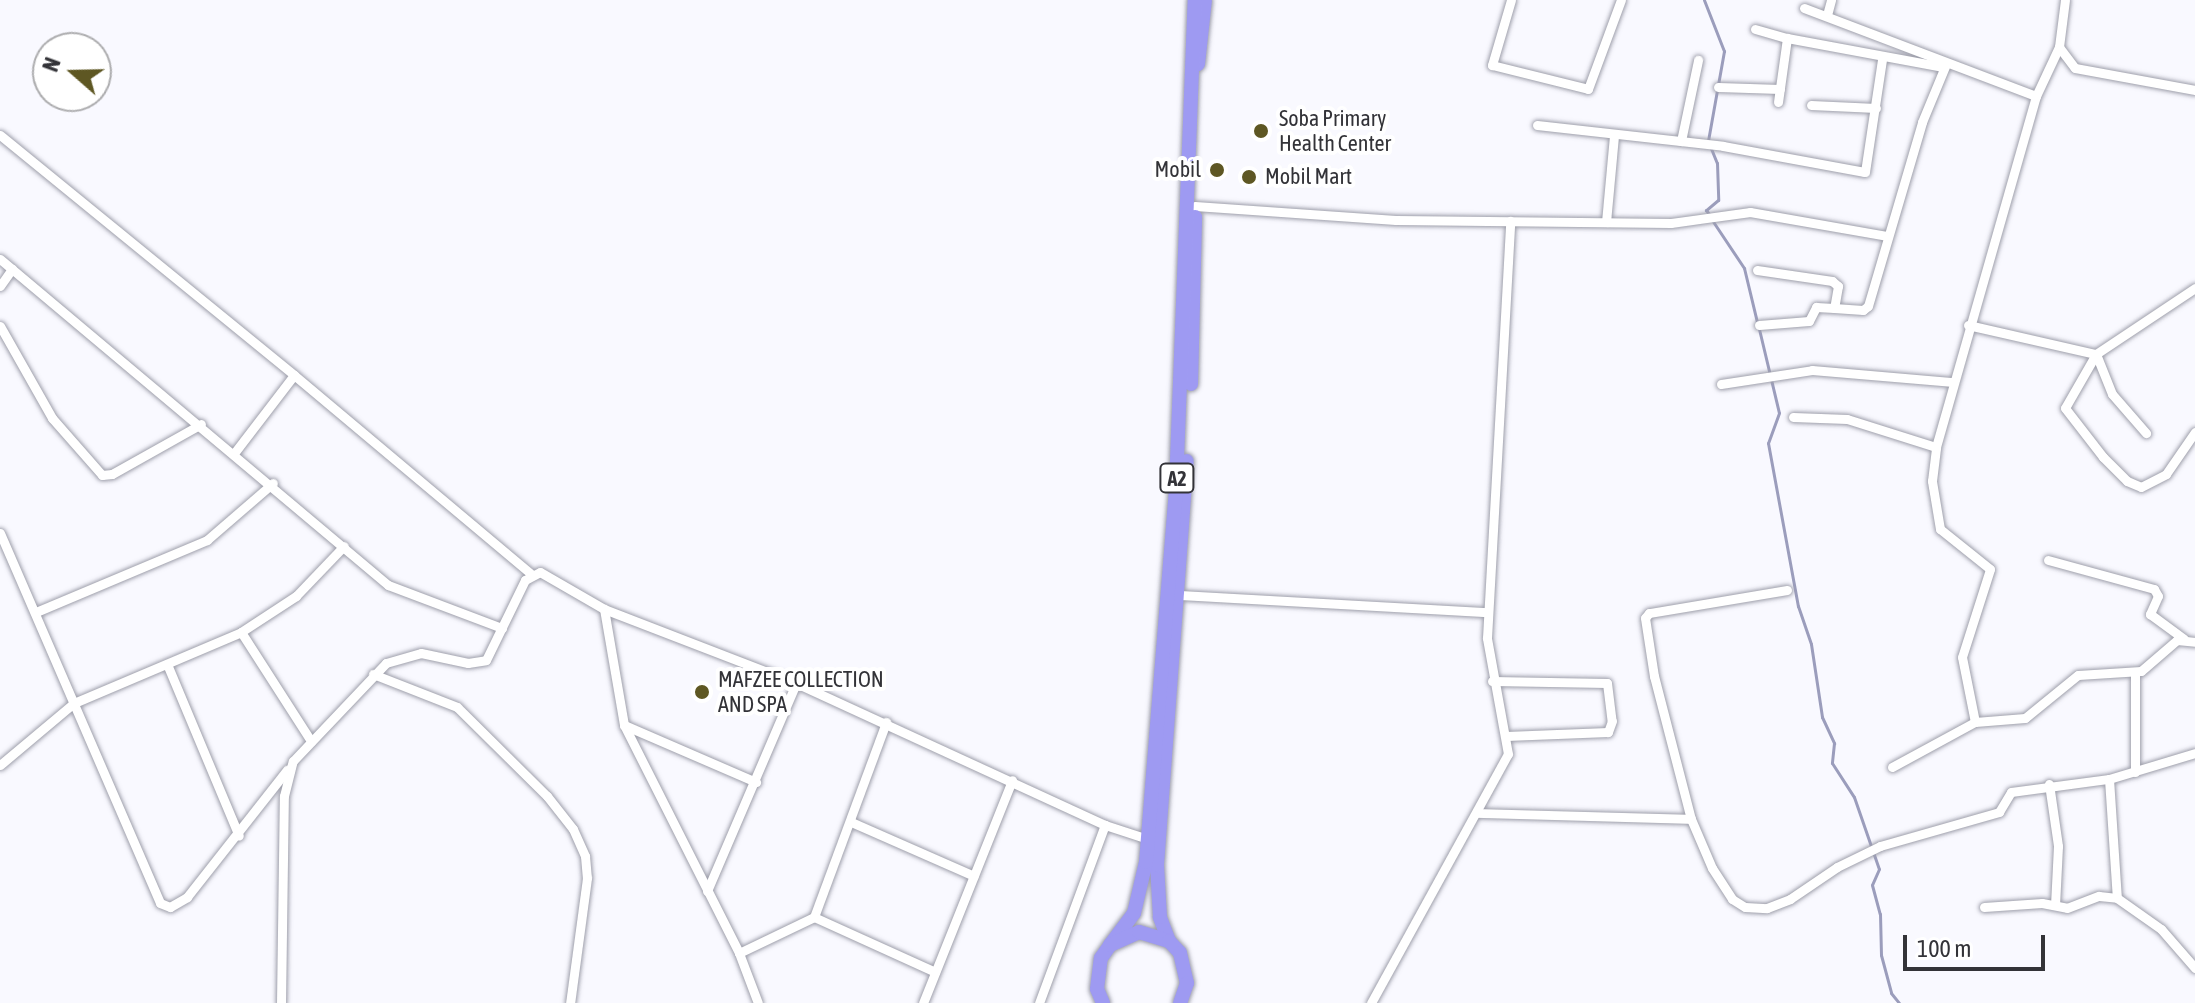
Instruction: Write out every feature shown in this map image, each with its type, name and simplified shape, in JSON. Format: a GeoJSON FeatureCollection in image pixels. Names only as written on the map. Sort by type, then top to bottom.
{"type":"FeatureCollection","features":[{"type":"Feature","properties":{"kind":"highway","name":"A2"},"geometry":{"type":"LineString","coordinates":[[1110,945],[1128,925],[1139,900],[1148,839],[1176,486],[1195,0]]}},
{"type":"Feature","properties":{"kind":"highway","name":"A2"},"geometry":{"type":"LineString","coordinates":[[1169,941],[1160,917],[1157,865],[1180,595],[1198,70],[1205,0]]}},
{"type":"Feature","properties":{"kind":"highway"},"geometry":{"type":"LineString","coordinates":[[1100,998],[1101,958],[1110,945],[1139,932],[1169,941],[1186,968],[1193,1003]]}},
{"type":"Feature","properties":{"kind":"highway"},"geometry":{"type":"LineString","coordinates":[[1180,1003],[1186,968]]}},
{"type":"Feature","properties":{"kind":"street"},"geometry":{"type":"LineString","coordinates":[[1511,0],[1492,65],[1580,89],[1593,86],[1621,0]]}},
{"type":"Feature","properties":{"kind":"street"},"geometry":{"type":"LineString","coordinates":[[1827,15],[1831,0]]}},
{"type":"Feature","properties":{"kind":"street"},"geometry":{"type":"LineString","coordinates":[[1975,722],[1962,657],[1990,569],[1940,529],[1932,481],[1936,447],[1968,325],[2036,96],[2059,47],[2065,0]]}},
{"type":"Feature","properties":{"kind":"street"},"geometry":{"type":"LineString","coordinates":[[1804,8],[1944,66],[2036,96]]}},
{"type":"Feature","properties":{"kind":"street"},"geometry":{"type":"LineString","coordinates":[[1755,29],[1882,59],[1944,66]]}},
{"type":"Feature","properties":{"kind":"street"},"geometry":{"type":"LineString","coordinates":[[1778,102],[1787,38]]}},
{"type":"Feature","properties":{"kind":"street"},"geometry":{"type":"LineString","coordinates":[[2059,47],[2075,68],[2195,90]]}},
{"type":"Feature","properties":{"kind":"street"},"geometry":{"type":"LineString","coordinates":[[1537,125],[1614,136],[1711,144],[1865,172],[1882,59]]}},
{"type":"Feature","properties":{"kind":"street"},"geometry":{"type":"LineString","coordinates":[[1681,141],[1698,60]]}},
{"type":"Feature","properties":{"kind":"street"},"geometry":{"type":"LineString","coordinates":[[1759,325],[1809,321],[1816,307],[1855,310],[1868,306],[1944,66]]}},
{"type":"Feature","properties":{"kind":"street"},"geometry":{"type":"LineString","coordinates":[[1718,87],[1780,89]]}},
{"type":"Feature","properties":{"kind":"street"},"geometry":{"type":"LineString","coordinates":[[1811,105],[1876,108]]}},
{"type":"Feature","properties":{"kind":"street"},"geometry":{"type":"LineString","coordinates":[[0,135],[531,574]]}},
{"type":"Feature","properties":{"kind":"street"},"geometry":{"type":"LineString","coordinates":[[1606,222],[1614,136]]}},
{"type":"Feature","properties":{"kind":"street"},"geometry":{"type":"LineString","coordinates":[[1195,206],[1396,220],[1606,222],[1705,220],[1720,216],[1771,214],[1888,236]]}},
{"type":"Feature","properties":{"kind":"street"},"geometry":{"type":"LineString","coordinates":[[1371,1003],[1506,765],[1506,736],[1492,681],[1488,612],[1510,221]]}},
{"type":"Feature","properties":{"kind":"street"},"geometry":{"type":"LineString","coordinates":[[0,259],[273,483],[388,585],[502,628]]}},
{"type":"Feature","properties":{"kind":"street"},"geometry":{"type":"LineString","coordinates":[[0,286],[12,269]]}},
{"type":"Feature","properties":{"kind":"street"},"geometry":{"type":"LineString","coordinates":[[1757,270],[1837,283],[1834,308]]}},
{"type":"Feature","properties":{"kind":"street"},"geometry":{"type":"LineString","coordinates":[[2195,288],[2096,354],[2065,414],[2127,481],[2141,487],[2166,474],[2195,432]]}},
{"type":"Feature","properties":{"kind":"street"},"geometry":{"type":"LineString","coordinates":[[1968,325],[2096,354]]}},
{"type":"Feature","properties":{"kind":"street"},"geometry":{"type":"LineString","coordinates":[[0,326],[60,430],[102,475],[112,474],[201,424]]}},
{"type":"Feature","properties":{"kind":"street"},"geometry":{"type":"LineString","coordinates":[[2096,354],[2112,394],[2146,433]]}},
{"type":"Feature","properties":{"kind":"street"},"geometry":{"type":"LineString","coordinates":[[1721,384],[1769,376],[1860,371],[1953,382]]}},
{"type":"Feature","properties":{"kind":"street"},"geometry":{"type":"LineString","coordinates":[[235,452],[294,375]]}},
{"type":"Feature","properties":{"kind":"street"},"geometry":{"type":"LineString","coordinates":[[1793,417],[1847,419],[1936,447]]}},
{"type":"Feature","properties":{"kind":"street"},"geometry":{"type":"LineString","coordinates":[[36,612],[207,540],[273,483]]}},
{"type":"Feature","properties":{"kind":"street"},"geometry":{"type":"LineString","coordinates":[[0,533],[160,903],[170,907],[187,897],[239,836],[293,761],[373,674],[405,655],[421,653],[480,663],[531,574],[540,572],[604,609],[796,683],[1105,825],[1148,839]]}},
{"type":"Feature","properties":{"kind":"street"},"geometry":{"type":"LineString","coordinates":[[0,765],[74,703],[241,632],[296,596],[344,546]]}},
{"type":"Feature","properties":{"kind":"street"},"geometry":{"type":"LineString","coordinates":[[2048,560],[2154,589],[2158,596],[2150,614],[2184,639],[2195,642]]}},
{"type":"Feature","properties":{"kind":"street"},"geometry":{"type":"LineString","coordinates":[[1787,590],[1646,615],[1654,676],[1691,819],[1712,868],[1745,907],[1767,908],[1790,899],[1880,846],[1970,824],[1999,812],[2011,792],[2049,784],[2109,779],[2195,753]]}},
{"type":"Feature","properties":{"kind":"street"},"geometry":{"type":"LineString","coordinates":[[1180,595],[1488,612]]}},
{"type":"Feature","properties":{"kind":"street"},"geometry":{"type":"LineString","coordinates":[[604,609],[624,725],[739,953],[758,1003]]}},
{"type":"Feature","properties":{"kind":"street"},"geometry":{"type":"LineString","coordinates":[[241,632],[311,741]]}},
{"type":"Feature","properties":{"kind":"street"},"geometry":{"type":"LineString","coordinates":[[1892,767],[1975,722],[2025,718],[2078,675],[2135,672],[2152,667],[2170,645],[2184,639]]}},
{"type":"Feature","properties":{"kind":"street"},"geometry":{"type":"LineString","coordinates":[[167,664],[239,836]]}},
{"type":"Feature","properties":{"kind":"street"},"geometry":{"type":"LineString","coordinates":[[2135,672],[2135,772]]}},
{"type":"Feature","properties":{"kind":"street"},"geometry":{"type":"LineString","coordinates":[[373,674],[457,707],[547,796],[573,829],[585,856],[587,878],[570,1003]]}},
{"type":"Feature","properties":{"kind":"street"},"geometry":{"type":"LineString","coordinates":[[1492,681],[1607,683],[1612,721],[1608,732],[1506,736]]}},
{"type":"Feature","properties":{"kind":"street"},"geometry":{"type":"LineString","coordinates":[[707,891],[796,683]]}},
{"type":"Feature","properties":{"kind":"street"},"geometry":{"type":"LineString","coordinates":[[739,953],[814,917],[886,722]]}},
{"type":"Feature","properties":{"kind":"street"},"geometry":{"type":"LineString","coordinates":[[624,725],[756,782]]}},
{"type":"Feature","properties":{"kind":"street"},"geometry":{"type":"LineString","coordinates":[[281,1003],[284,796],[293,761]]}},
{"type":"Feature","properties":{"kind":"street"},"geometry":{"type":"LineString","coordinates":[[2109,779],[2117,898]]}},
{"type":"Feature","properties":{"kind":"street"},"geometry":{"type":"LineString","coordinates":[[923,1003],[1012,780]]}},
{"type":"Feature","properties":{"kind":"street"},"geometry":{"type":"LineString","coordinates":[[2049,784],[2058,846],[2055,905]]}},
{"type":"Feature","properties":{"kind":"street"},"geometry":{"type":"LineString","coordinates":[[1479,813],[1691,819]]}},
{"type":"Feature","properties":{"kind":"street"},"geometry":{"type":"LineString","coordinates":[[851,822],[974,876]]}},
{"type":"Feature","properties":{"kind":"street"},"geometry":{"type":"LineString","coordinates":[[1039,1003],[1105,825]]}},
{"type":"Feature","properties":{"kind":"street"},"geometry":{"type":"LineString","coordinates":[[1984,907],[2055,905],[2067,908],[2099,896],[2117,898],[2161,929],[2195,968]]}},
{"type":"Feature","properties":{"kind":"street"},"geometry":{"type":"LineString","coordinates":[[814,917],[935,972]]}},
{"type":"Feature","properties":{"kind":"waterway"},"geometry":{"type":"LineString","coordinates":[[1704,0],[1724,51],[1708,141],[1717,163],[1718,200],[1706,210],[1709,214]]}},
{"type":"Feature","properties":{"kind":"waterway"},"geometry":{"type":"LineString","coordinates":[[1712,220],[1744,268],[1757,322]]}},
{"type":"Feature","properties":{"kind":"waterway"},"geometry":{"type":"LineString","coordinates":[[1759,329],[1779,413],[1768,443],[1798,606],[1811,644],[1822,717],[1834,743],[1832,763],[1854,797],[1879,869],[1872,885],[1880,914],[1881,955],[1891,993],[1899,1003]]}},
{"type":"Feature","properties":{"kind":"place","name":"Soba Primary Health Center"},"geometry":{"type":"Point","coordinates":[1261,131]}},
{"type":"Feature","properties":{"kind":"place","name":"Mobil"},"geometry":{"type":"Point","coordinates":[1217,170]}},
{"type":"Feature","properties":{"kind":"place","name":"Mobil Mart"},"geometry":{"type":"Point","coordinates":[1249,177]}},
{"type":"Feature","properties":{"kind":"place","name":"MAFZEE COLLECTION AND SPA"},"geometry":{"type":"Point","coordinates":[702,692]}}]}
